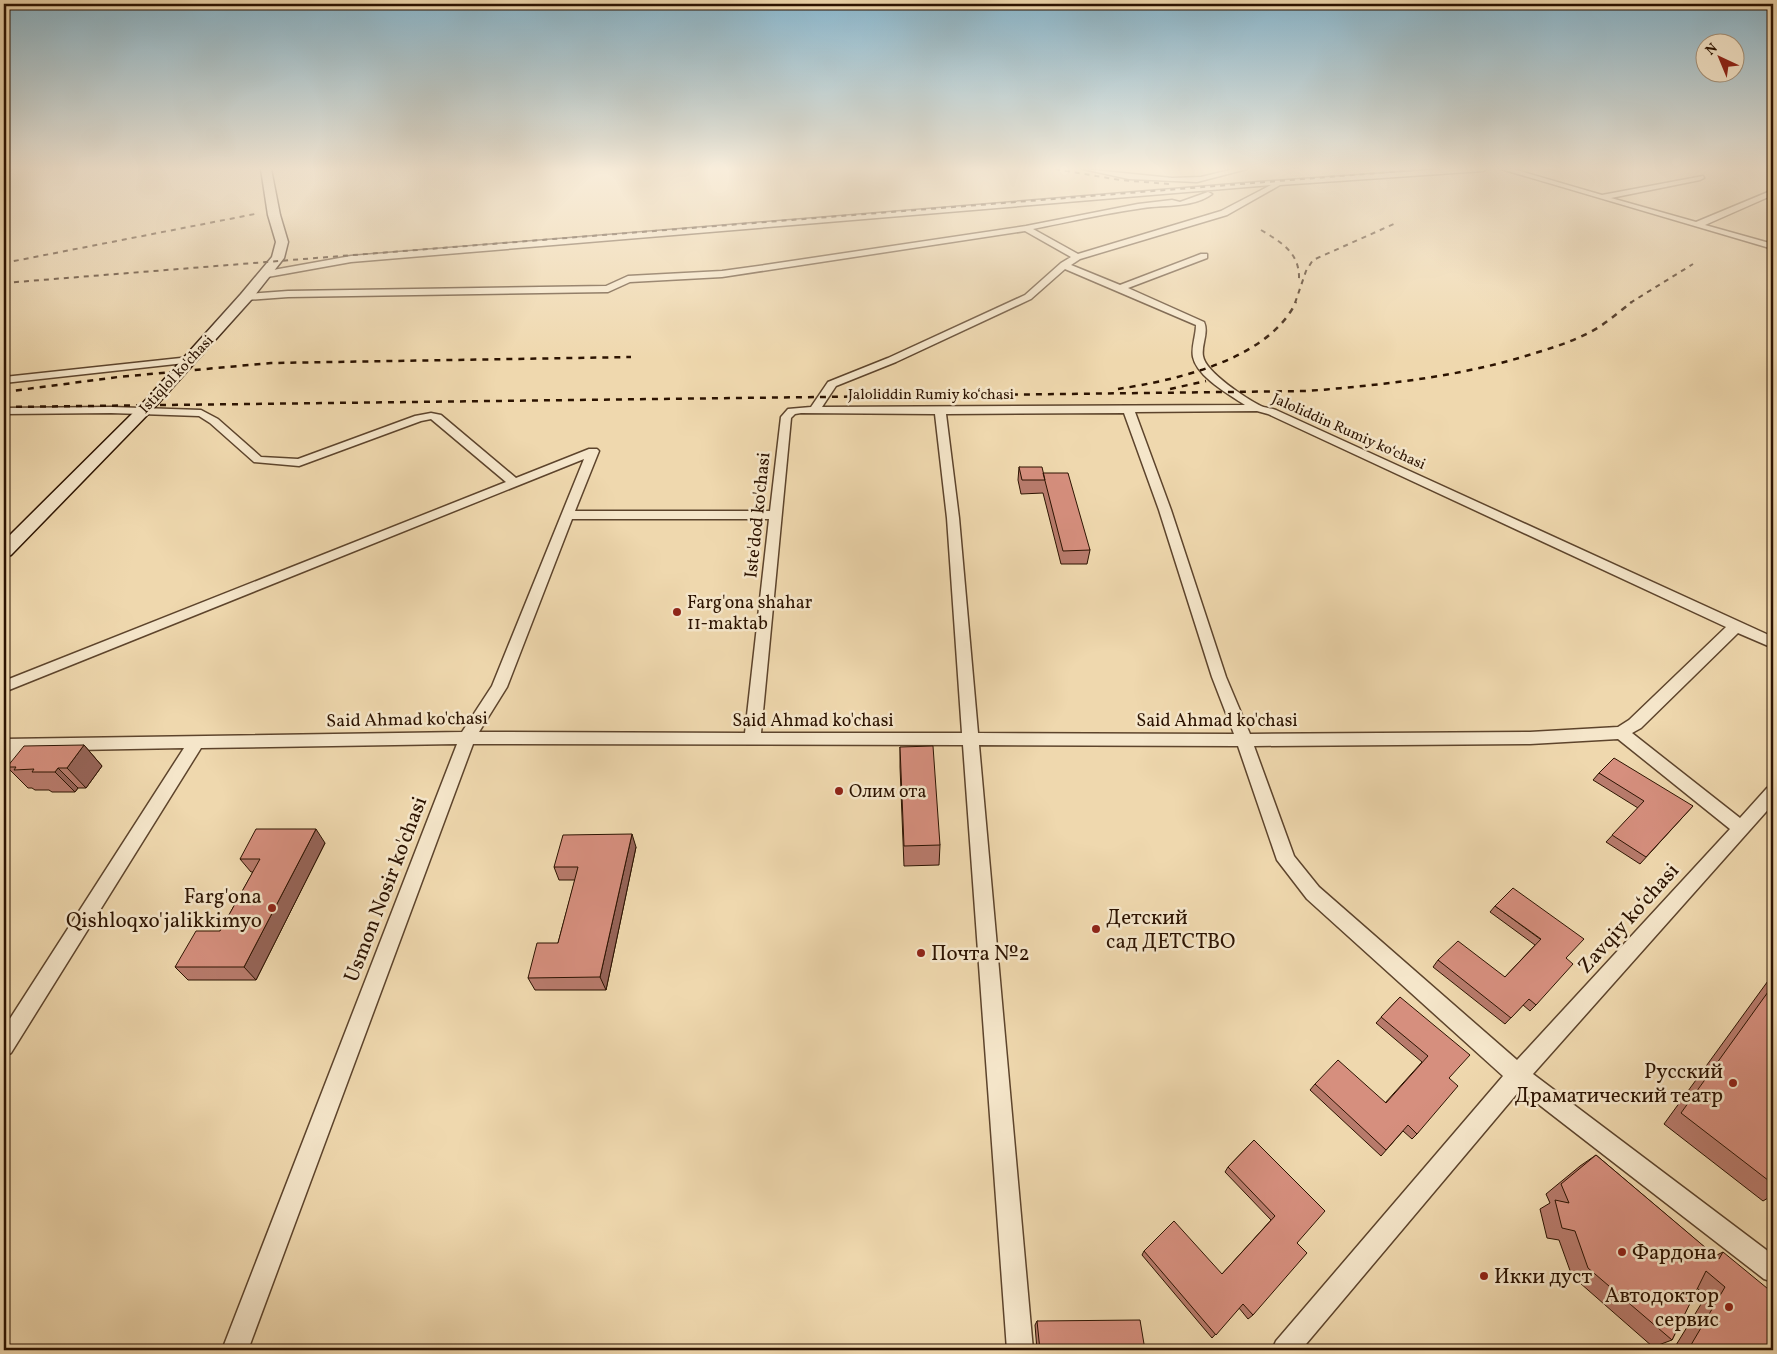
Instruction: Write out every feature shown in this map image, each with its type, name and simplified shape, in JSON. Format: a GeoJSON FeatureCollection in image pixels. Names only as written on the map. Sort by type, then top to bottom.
{"type":"FeatureCollection","features":[{"type":"Feature","properties":{"kind":"main road","name":"Istiqlol ko'chasi"},"geometry":{"type":"LineString","coordinates":[[4,551],[142,411],[246,297],[262,275],[278,258],[282,242],[279,232]]}},
{"type":"Feature","properties":{"kind":"street"},"geometry":{"type":"LineString","coordinates":[[262,275],[351,259],[678,232]]}},
{"type":"Feature","properties":{"kind":"street"},"geometry":{"type":"LineString","coordinates":[[246,297],[288,294],[608,289],[628,279],[722,274],[756,270],[999,232]]}},
{"type":"Feature","properties":{"kind":"street"},"geometry":{"type":"LineString","coordinates":[[1033,232],[1077,257]]}},
{"type":"Feature","properties":{"kind":"street"},"geometry":{"type":"LineString","coordinates":[[814,410],[832,384],[892,360],[1028,297],[1064,265],[1077,257],[1160,232]]}},
{"type":"Feature","properties":{"kind":"street"},"geometry":{"type":"LineString","coordinates":[[1722,232],[1773,247]]}},
{"type":"Feature","properties":{"kind":"street"},"geometry":{"type":"LineString","coordinates":[[1120,288],[1204,256]]}},
{"type":"Feature","properties":{"kind":"street"},"geometry":{"type":"LineString","coordinates":[[1064,265],[1201,324],[1202,335],[1198,348],[1198,358],[1203,370],[1257,408]]}},
{"type":"Feature","properties":{"kind":"street"},"geometry":{"type":"LineString","coordinates":[[4,380],[190,360]]}},
{"type":"Feature","properties":{"kind":"street","name":"Jaloliddin Rumiy koʻchasi"},"geometry":{"type":"LineString","coordinates":[[788,414],[814,410],[940,411],[1257,408],[1272,412],[1773,643]]}},
{"type":"Feature","properties":{"kind":"street"},"geometry":{"type":"LineString","coordinates":[[1129,410],[1165,510],[1219,677],[1244,740],[1286,860],[1313,893],[1518,1075],[1773,1270]]}},
{"type":"Feature","properties":{"kind":"street"},"geometry":{"type":"LineString","coordinates":[[4,411],[200,413],[214,420],[258,460],[300,463],[419,418],[434,416],[473,446],[515,483],[4,687]]}},
{"type":"Feature","properties":{"kind":"street"},"geometry":{"type":"LineString","coordinates":[[940,411],[943,451],[949,478],[989,996],[1020,1350]]}},
{"type":"Feature","properties":{"kind":"street","name":"Iste'dod ko'chasi"},"geometry":{"type":"LineString","coordinates":[[752,740],[788,414]]}},
{"type":"Feature","properties":{"kind":"street","name":"Usmon Nosir ko'chasi"},"geometry":{"type":"LineString","coordinates":[[235,1350],[467,738],[499,687],[569,516],[593,451],[515,483]]}},
{"type":"Feature","properties":{"kind":"street"},"geometry":{"type":"LineString","coordinates":[[569,516],[776,515]]}},
{"type":"Feature","properties":{"kind":"street"},"geometry":{"type":"LineString","coordinates":[[1736,626],[1635,724],[1621,733],[1742,828]]}},
{"type":"Feature","properties":{"kind":"street","name":"Said Ahmad ko'chasi"},"geometry":{"type":"LineString","coordinates":[[10,745],[467,738],[1244,740],[1530,738],[1621,733]]}},
{"type":"Feature","properties":{"kind":"street"},"geometry":{"type":"LineString","coordinates":[[4,1046],[196,742]]}},
{"type":"Feature","properties":{"kind":"street"},"geometry":{"type":"LineString","coordinates":[[4,760],[10,745]]}},
{"type":"Feature","properties":{"kind":"street","name":"Zavqiy koʻchasi"},"geometry":{"type":"LineString","coordinates":[[1285,1350],[1518,1075],[1773,794]]}},
{"type":"Feature","properties":{"kind":"building"},"geometry":{"type":"Polygon","coordinates":[[[1019,467],[1042,467],[1045,480],[1022,480],[1019,467]]]}},
{"type":"Feature","properties":{"kind":"building"},"geometry":{"type":"Polygon","coordinates":[[[1043,473],[1068,473],[1090,550],[1063,551],[1043,473]]]}},
{"type":"Feature","properties":{"kind":"building"},"geometry":{"type":"Polygon","coordinates":[[[84,745],[67,768],[58,768],[55,772],[32,772],[34,769],[14,770],[16,767],[7,767],[24,746],[84,745]]]}},
{"type":"Feature","properties":{"kind":"building"},"geometry":{"type":"Polygon","coordinates":[[[933,746],[940,845],[904,846],[900,747],[933,746]]]}},
{"type":"Feature","properties":{"kind":"building"},"geometry":{"type":"Polygon","coordinates":[[[1614,758],[1693,806],[1646,857],[1612,835],[1644,801],[1599,773],[1614,758]]]}},
{"type":"Feature","properties":{"kind":"building"},"geometry":{"type":"Polygon","coordinates":[[[256,829],[316,829],[244,967],[175,967],[196,931],[220,931],[260,859],[240,859],[256,829]]]}},
{"type":"Feature","properties":{"kind":"building"},"geometry":{"type":"Polygon","coordinates":[[[632,834],[600,977],[528,978],[537,943],[558,943],[578,867],[554,867],[563,835],[632,834]]]}},
{"type":"Feature","properties":{"kind":"building"},"geometry":{"type":"Polygon","coordinates":[[[1513,888],[1584,939],[1566,958],[1573,964],[1536,1005],[1529,999],[1511,1018],[1438,960],[1458,941],[1505,977],[1541,939],[1495,906],[1513,888]]]}},
{"type":"Feature","properties":{"kind":"building","name":"Русский Драматический театр"},"geometry":{"type":"Polygon","coordinates":[[[1773,985],[1773,1184],[1681,1113],[1773,985]]]}},
{"type":"Feature","properties":{"kind":"building"},"geometry":{"type":"Polygon","coordinates":[[[1400,997],[1470,1055],[1449,1078],[1458,1086],[1417,1134],[1408,1125],[1386,1150],[1315,1084],[1338,1060],[1386,1103],[1428,1056],[1381,1017],[1400,997]]]}},
{"type":"Feature","properties":{"kind":"building"},"geometry":{"type":"Polygon","coordinates":[[[1254,1140],[1325,1211],[1297,1243],[1307,1253],[1253,1315],[1243,1304],[1216,1335],[1144,1251],[1174,1221],[1222,1274],[1275,1216],[1228,1167],[1254,1140]]]}},
{"type":"Feature","properties":{"kind":"building"},"geometry":{"type":"Polygon","coordinates":[[[1596,1155],[1719,1259],[1723,1252],[1773,1293],[1773,1350],[1688,1350],[1725,1287],[1706,1271],[1672,1340],[1588,1268],[1575,1231],[1562,1228],[1555,1200],[1569,1203],[1561,1184],[1596,1155]]]}},
{"type":"Feature","properties":{"kind":"building"},"geometry":{"type":"Polygon","coordinates":[[[1140,1320],[1145,1350],[1040,1350],[1037,1321],[1140,1320]]]}},
{"type":"Feature","properties":{"kind":"railway"},"geometry":{"type":"LineString","coordinates":[[4,263],[162,232]]}},
{"type":"Feature","properties":{"kind":"railway"},"geometry":{"type":"LineString","coordinates":[[4,283],[639,232]]}},
{"type":"Feature","properties":{"kind":"railway"},"geometry":{"type":"LineString","coordinates":[[1265,232],[1276,239],[1293,255],[1299,279]]}},
{"type":"Feature","properties":{"kind":"railway"},"geometry":{"type":"LineString","coordinates":[[1295,303],[1306,271],[1313,260],[1375,232]]}},
{"type":"Feature","properties":{"kind":"railway"},"geometry":{"type":"LineString","coordinates":[[1630,303],[1693,264]]}},
{"type":"Feature","properties":{"kind":"railway"},"geometry":{"type":"LineString","coordinates":[[1118,389],[1192,373],[1243,353],[1265,339],[1283,322],[1296,302]]}},
{"type":"Feature","properties":{"kind":"railway"},"geometry":{"type":"LineString","coordinates":[[4,407],[1307,391],[1421,379],[1504,362],[1558,346],[1583,336],[1603,324],[1632,302]]}},
{"type":"Feature","properties":{"kind":"railway"},"geometry":{"type":"LineString","coordinates":[[4,392],[118,377],[271,363],[631,357]]}},
{"type":"Feature","properties":{"kind":"railway"},"geometry":{"type":"LineString","coordinates":[[1170,389],[1206,381]]}},
{"type":"Feature","properties":{"kind":"place","name":"Farg'ona shahar 11-maktab"},"geometry":{"type":"Point","coordinates":[677,612]}},
{"type":"Feature","properties":{"kind":"place","name":"Олим ота"},"geometry":{"type":"Point","coordinates":[839,791]}},
{"type":"Feature","properties":{"kind":"place","name":"Farg'ona Qishloqxo'jalikkimyo"},"geometry":{"type":"Point","coordinates":[272,908]}},
{"type":"Feature","properties":{"kind":"place","name":"Детский сад ДЕТСТВО"},"geometry":{"type":"Point","coordinates":[1096,929]}},
{"type":"Feature","properties":{"kind":"place","name":"Почта №2"},"geometry":{"type":"Point","coordinates":[921,953]}},
{"type":"Feature","properties":{"kind":"place","name":"Русский Драматический театр"},"geometry":{"type":"Point","coordinates":[1733,1083]}},
{"type":"Feature","properties":{"kind":"place","name":"Фардона"},"geometry":{"type":"Point","coordinates":[1622,1252]}},
{"type":"Feature","properties":{"kind":"place","name":"Икки дуст"},"geometry":{"type":"Point","coordinates":[1484,1276]}},
{"type":"Feature","properties":{"kind":"place","name":"Автодоктор сервис"},"geometry":{"type":"Point","coordinates":[1729,1307]}}]}
